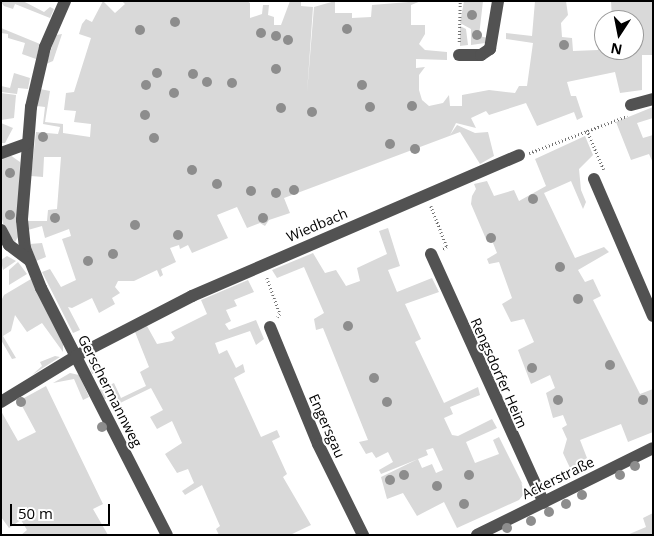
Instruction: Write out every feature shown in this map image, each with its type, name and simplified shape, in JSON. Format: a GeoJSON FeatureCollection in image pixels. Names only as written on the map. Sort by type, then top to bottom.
{"type":"FeatureCollection","features":[{"type":"Feature","properties":{"kind":"street","name":"Gerschermannweg"},"geometry":{"type":"LineString","coordinates":[[65,1],[38,71],[26,144],[22,229],[29,260],[167,535]]}},
{"type":"Feature","properties":{"kind":"street"},"geometry":{"type":"LineString","coordinates":[[459,55],[481,55],[490,50],[498,1]]}},
{"type":"Feature","properties":{"kind":"street"},"geometry":{"type":"LineString","coordinates":[[631,106],[653,99]]}},
{"type":"Feature","properties":{"kind":"street"},"geometry":{"type":"LineString","coordinates":[[1,153],[26,144]]}},
{"type":"Feature","properties":{"kind":"street","name":"Wiedbach"},"geometry":{"type":"LineString","coordinates":[[1,402],[76,356],[162,310],[519,155]]}},
{"type":"Feature","properties":{"kind":"street"},"geometry":{"type":"LineString","coordinates":[[594,179],[653,316]]}},
{"type":"Feature","properties":{"kind":"street","name":"Gerschermannweg"},"geometry":{"type":"LineString","coordinates":[[1,230],[9,245],[29,260]]}},
{"type":"Feature","properties":{"kind":"street","name":"Rengsdorfer Heim"},"geometry":{"type":"LineString","coordinates":[[431,254],[544,503]]}},
{"type":"Feature","properties":{"kind":"street","name":"Engersgau"},"geometry":{"type":"LineString","coordinates":[[270,327],[318,444],[363,535]]}},
{"type":"Feature","properties":{"kind":"street","name":"Ackerstraße"},"geometry":{"type":"LineString","coordinates":[[477,535],[653,448]]}},
{"type":"Feature","properties":{"kind":"path"},"geometry":{"type":"LineString","coordinates":[[459,55],[460,1]]}},
{"type":"Feature","properties":{"kind":"path"},"geometry":{"type":"LineString","coordinates":[[519,155],[626,116],[631,106]]}},
{"type":"Feature","properties":{"kind":"path"},"geometry":{"type":"LineString","coordinates":[[587,130],[605,172],[594,179]]}},
{"type":"Feature","properties":{"kind":"path"},"geometry":{"type":"LineString","coordinates":[[427,196],[447,248],[431,254]]}},
{"type":"Feature","properties":{"kind":"path"},"geometry":{"type":"LineString","coordinates":[[262,265],[280,314],[270,327]]}},
{"type":"Feature","properties":{"kind":"shaded area"},"geometry":{"type":"Polygon","coordinates":[[[23,1],[44,12],[50,7],[54,9],[50,18],[15,4],[13,9],[4,6],[1,2],[23,1]]]}},
{"type":"Feature","properties":{"kind":"shaded area"},"geometry":{"type":"Polygon","coordinates":[[[103,1],[115,13],[125,4],[122,1],[247,1],[250,3],[250,18],[262,14],[263,5],[269,5],[268,15],[274,17],[274,25],[281,25],[290,1],[301,1],[301,6],[313,7],[307,93],[314,7],[335,1],[335,13],[352,13],[352,18],[371,17],[372,5],[421,1],[411,5],[411,25],[425,25],[425,34],[419,44],[425,50],[447,52],[447,60],[416,59],[416,68],[425,67],[419,75],[419,90],[422,100],[429,106],[443,103],[449,95],[450,106],[462,106],[462,95],[489,90],[515,93],[519,86],[527,86],[533,43],[506,39],[506,33],[532,36],[535,1],[566,1],[568,15],[561,23],[562,37],[572,38],[573,51],[594,50],[594,60],[642,60],[642,90],[620,93],[615,72],[567,82],[571,96],[576,96],[583,117],[577,120],[574,112],[537,126],[526,103],[489,115],[486,111],[471,118],[476,128],[456,123],[450,135],[457,125],[475,133],[488,132],[494,156],[480,164],[460,132],[284,198],[290,213],[269,220],[265,226],[260,223],[247,228],[237,207],[217,215],[228,238],[192,253],[188,245],[180,249],[179,245],[170,248],[176,262],[161,269],[163,275],[160,277],[157,270],[134,281],[118,281],[115,287],[120,293],[112,298],[115,304],[99,313],[92,298],[72,308],[68,307],[80,330],[73,333],[42,272],[50,269],[61,287],[76,280],[62,239],[71,236],[69,229],[45,238],[42,226],[28,230],[27,221],[47,221],[48,210],[57,209],[61,157],[44,157],[43,177],[31,176],[36,132],[58,134],[60,127],[43,124],[45,107],[37,106],[40,89],[50,91],[45,122],[63,124],[63,133],[90,137],[91,124],[74,122],[76,111],[64,110],[66,93],[74,92],[91,38],[79,34],[82,24],[86,19],[92,22],[103,1]]]}},
{"type":"Feature","properties":{"kind":"shaded area"},"geometry":{"type":"Polygon","coordinates":[[[464,1],[483,1],[479,36],[488,38],[485,43],[471,45],[471,29],[460,23],[464,1]]]}},
{"type":"Feature","properties":{"kind":"shaded area"},"geometry":{"type":"Polygon","coordinates":[[[611,1],[653,1],[653,55],[644,55],[644,10],[611,10],[611,1]]]}},
{"type":"Feature","properties":{"kind":"shaded area"},"geometry":{"type":"Polygon","coordinates":[[[460,26],[466,29],[468,45],[460,46],[460,26]]]}},
{"type":"Feature","properties":{"kind":"shaded area"},"geometry":{"type":"Polygon","coordinates":[[[1,28],[40,44],[36,59],[22,54],[25,43],[8,38],[8,34],[1,33],[1,28]]]}},
{"type":"Feature","properties":{"kind":"shaded area"},"geometry":{"type":"Polygon","coordinates":[[[62,34],[53,61],[46,64],[56,35],[62,34]]]}},
{"type":"Feature","properties":{"kind":"shaded area"},"geometry":{"type":"Polygon","coordinates":[[[14,73],[30,78],[28,89],[18,88],[17,94],[1,92],[1,86],[10,88],[14,73]]]}},
{"type":"Feature","properties":{"kind":"shaded area"},"geometry":{"type":"Polygon","coordinates":[[[1,93],[16,95],[14,118],[1,120],[1,93]]]}},
{"type":"Feature","properties":{"kind":"shaded area"},"geometry":{"type":"Polygon","coordinates":[[[653,107],[653,118],[637,123],[643,138],[653,135],[653,163],[649,154],[631,160],[616,122],[653,107]]]}},
{"type":"Feature","properties":{"kind":"shaded area"},"geometry":{"type":"Polygon","coordinates":[[[1,123],[13,128],[5,143],[1,143],[1,123]]]}},
{"type":"Feature","properties":{"kind":"shaded area"},"geometry":{"type":"Polygon","coordinates":[[[585,136],[593,155],[579,169],[581,190],[586,202],[583,209],[571,181],[544,193],[575,258],[604,247],[609,252],[578,270],[585,282],[593,279],[601,296],[593,300],[640,394],[653,389],[653,432],[628,442],[621,424],[580,440],[587,458],[570,468],[563,453],[567,439],[562,428],[567,425],[563,415],[553,418],[546,393],[555,388],[550,375],[531,384],[518,350],[534,342],[524,319],[511,322],[502,304],[512,298],[499,262],[489,264],[487,259],[497,253],[491,238],[486,239],[471,204],[472,196],[476,189],[474,184],[487,181],[494,196],[514,190],[519,201],[546,186],[535,159],[585,136]]]}},
{"type":"Feature","properties":{"kind":"shaded area"},"geometry":{"type":"Polygon","coordinates":[[[10,155],[20,162],[18,237],[15,242],[4,227],[1,215],[1,159],[10,155]]]}},
{"type":"Feature","properties":{"kind":"shaded area"},"geometry":{"type":"Polygon","coordinates":[[[388,228],[400,266],[388,270],[397,292],[432,278],[439,292],[405,304],[421,339],[415,342],[444,403],[478,387],[480,395],[450,407],[453,414],[444,418],[452,435],[458,436],[492,419],[497,428],[466,442],[475,463],[499,454],[493,440],[499,437],[526,491],[519,500],[457,528],[444,502],[417,516],[403,493],[387,499],[381,477],[417,459],[381,474],[379,470],[393,462],[388,452],[376,458],[372,452],[366,454],[359,442],[368,440],[323,328],[316,330],[314,319],[324,313],[304,267],[277,278],[272,270],[313,253],[325,273],[336,270],[346,286],[360,281],[357,268],[387,254],[379,231],[388,228]],[[433,448],[426,450],[428,455],[418,459],[422,468],[432,464],[436,473],[443,470],[433,448]]]}},
{"type":"Feature","properties":{"kind":"shaded area"},"geometry":{"type":"Polygon","coordinates":[[[42,243],[46,257],[36,261],[30,244],[42,243]]]}},
{"type":"Feature","properties":{"kind":"shaded area"},"geometry":{"type":"Polygon","coordinates":[[[7,256],[16,261],[3,270],[1,260],[7,256]]]}},
{"type":"Feature","properties":{"kind":"shaded area"},"geometry":{"type":"Polygon","coordinates":[[[18,262],[27,274],[9,285],[9,270],[18,262]]]}},
{"type":"Feature","properties":{"kind":"shaded area"},"geometry":{"type":"Polygon","coordinates":[[[31,279],[63,344],[63,352],[42,323],[27,332],[15,315],[11,331],[3,336],[16,358],[12,359],[1,340],[1,301],[4,295],[31,279]]]}},
{"type":"Feature","properties":{"kind":"shaded area"},"geometry":{"type":"Polygon","coordinates":[[[248,280],[254,292],[234,300],[237,306],[226,310],[231,321],[225,324],[229,330],[256,320],[264,339],[256,345],[250,331],[215,343],[219,354],[227,350],[236,368],[243,364],[245,372],[234,378],[261,437],[277,430],[280,437],[272,441],[287,474],[283,477],[311,525],[290,535],[219,535],[216,529],[220,526],[202,485],[185,495],[182,491],[194,483],[188,469],[177,473],[165,454],[182,443],[172,421],[157,429],[150,417],[163,410],[151,388],[116,405],[112,396],[103,400],[99,390],[114,383],[121,398],[146,386],[140,372],[149,367],[135,332],[147,326],[157,344],[172,341],[175,338],[171,332],[207,314],[201,300],[248,280]]]}},
{"type":"Feature","properties":{"kind":"shaded area"},"geometry":{"type":"Polygon","coordinates":[[[55,356],[60,357],[32,375],[42,366],[40,362],[55,356]]]}},
{"type":"Feature","properties":{"kind":"shaded area"},"geometry":{"type":"Polygon","coordinates":[[[97,356],[103,370],[92,374],[89,364],[97,356]]]}},
{"type":"Feature","properties":{"kind":"shaded area"},"geometry":{"type":"Polygon","coordinates":[[[70,373],[79,375],[89,397],[83,400],[74,379],[53,383],[70,373]]]}},
{"type":"Feature","properties":{"kind":"shaded area"},"geometry":{"type":"Polygon","coordinates":[[[46,386],[103,504],[93,509],[108,535],[21,535],[27,530],[21,520],[9,528],[1,517],[1,411],[18,441],[36,432],[21,404],[25,402],[24,398],[46,386]]]}},
{"type":"Feature","properties":{"kind":"shaded area"},"geometry":{"type":"Polygon","coordinates":[[[653,513],[653,535],[627,535],[646,527],[643,518],[653,513]]]}}]}
